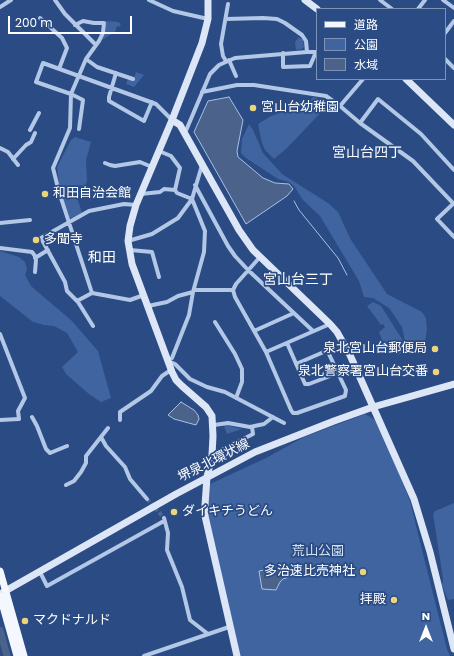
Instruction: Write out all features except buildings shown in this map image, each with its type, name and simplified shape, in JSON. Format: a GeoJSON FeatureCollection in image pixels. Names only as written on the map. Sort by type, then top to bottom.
{"type":"FeatureCollection","features":[{"type":"Feature","properties":{"kind":"main road"},"geometry":{"type":"LineString","coordinates":[[0,570],[2,594],[17,656]]}},
{"type":"Feature","properties":{"kind":"main road"},"geometry":{"type":"LineString","coordinates":[[2,594],[24,656]]}},
{"type":"Feature","properties":{"kind":"street"},"geometry":{"type":"LineString","coordinates":[[0,7],[11,0]]}},
{"type":"Feature","properties":{"kind":"street"},"geometry":{"type":"LineString","coordinates":[[55,0],[75,25],[96,45]]}},
{"type":"Feature","properties":{"kind":"street"},"geometry":{"type":"LineString","coordinates":[[149,0],[173,11],[208,19]]}},
{"type":"Feature","properties":{"kind":"street"},"geometry":{"type":"LineString","coordinates":[[208,0],[208,19],[202,43],[172,120],[136,205],[130,226],[128,241],[132,264],[171,370],[176,380],[210,411],[212,416],[214,425],[212,455],[207,477],[205,505],[207,527],[229,627],[237,656]]}},
{"type":"Feature","properties":{"kind":"street"},"geometry":{"type":"LineString","coordinates":[[305,0],[316,8]]}},
{"type":"Feature","properties":{"kind":"street"},"geometry":{"type":"LineString","coordinates":[[380,0],[391,8]]}},
{"type":"Feature","properties":{"kind":"street"},"geometry":{"type":"LineString","coordinates":[[419,8],[425,0]]}},
{"type":"Feature","properties":{"kind":"street"},"geometry":{"type":"LineString","coordinates":[[443,0],[454,8]]}},
{"type":"Feature","properties":{"kind":"street"},"geometry":{"type":"LineString","coordinates":[[228,4],[221,44],[223,56],[236,76]]}},
{"type":"Feature","properties":{"kind":"street"},"geometry":{"type":"LineString","coordinates":[[40,18],[62,38],[67,48],[59,69]]}},
{"type":"Feature","properties":{"kind":"street"},"geometry":{"type":"LineString","coordinates":[[226,19],[277,19],[302,35],[306,41],[307,52]]}},
{"type":"Feature","properties":{"kind":"street"},"geometry":{"type":"LineString","coordinates":[[75,25],[83,21],[104,23],[103,33],[86,59],[71,94],[70,128],[53,168],[58,192],[92,293]]}},
{"type":"Feature","properties":{"kind":"street"},"geometry":{"type":"LineString","coordinates":[[446,31],[454,21]]}},
{"type":"Feature","properties":{"kind":"street"},"geometry":{"type":"LineString","coordinates":[[185,133],[210,74],[215,68],[234,58],[283,53],[316,52]]}},
{"type":"Feature","properties":{"kind":"street"},"geometry":{"type":"LineString","coordinates":[[283,53],[283,67],[310,66],[316,54]]}},
{"type":"Feature","properties":{"kind":"street"},"geometry":{"type":"LineString","coordinates":[[86,59],[97,67],[133,79]]}},
{"type":"Feature","properties":{"kind":"street"},"geometry":{"type":"LineString","coordinates":[[446,60],[454,68]]}},
{"type":"Feature","properties":{"kind":"street"},"geometry":{"type":"LineString","coordinates":[[78,129],[83,100],[71,94],[36,82],[43,63],[152,102],[172,120],[180,125],[239,230],[253,250],[330,324],[350,355],[414,499],[430,552],[454,649]]}},
{"type":"Feature","properties":{"kind":"street"},"geometry":{"type":"LineString","coordinates":[[116,73],[109,100],[144,121],[152,102]]}},
{"type":"Feature","properties":{"kind":"street"},"geometry":{"type":"LineString","coordinates":[[407,80],[454,125]]}},
{"type":"Feature","properties":{"kind":"street"},"geometry":{"type":"LineString","coordinates":[[340,106],[361,81]]}},
{"type":"Feature","properties":{"kind":"street"},"geometry":{"type":"LineString","coordinates":[[202,92],[237,85],[254,85],[326,96],[360,123],[413,161],[454,203],[437,219],[454,237]]}},
{"type":"Feature","properties":{"kind":"street"},"geometry":{"type":"LineString","coordinates":[[360,123],[378,99],[421,134],[454,170]]}},
{"type":"Feature","properties":{"kind":"street"},"geometry":{"type":"LineString","coordinates":[[30,130],[39,113]]}},
{"type":"Feature","properties":{"kind":"street"},"geometry":{"type":"LineString","coordinates":[[13,159],[26,145],[32,142],[35,133]]}},
{"type":"Feature","properties":{"kind":"street"},"geometry":{"type":"LineString","coordinates":[[0,148],[8,152],[18,165]]}},
{"type":"Feature","properties":{"kind":"street"},"geometry":{"type":"LineString","coordinates":[[159,151],[172,156],[180,168],[175,190]]}},
{"type":"Feature","properties":{"kind":"street"},"geometry":{"type":"LineString","coordinates":[[105,162],[115,166],[140,162],[152,167]]}},
{"type":"Feature","properties":{"kind":"street"},"geometry":{"type":"LineString","coordinates":[[128,241],[152,234],[178,218],[192,199],[202,165]]}},
{"type":"Feature","properties":{"kind":"street"},"geometry":{"type":"LineString","coordinates":[[195,185],[235,256],[313,331]]}},
{"type":"Feature","properties":{"kind":"street"},"geometry":{"type":"LineString","coordinates":[[141,194],[160,192],[164,189],[175,190],[177,193],[192,199],[204,231],[204,252],[189,316],[172,358],[168,361]]}},
{"type":"Feature","properties":{"kind":"street"},"geometry":{"type":"LineString","coordinates":[[93,326],[77,301],[67,291],[64,282],[41,238],[89,212],[124,204],[136,205]]}},
{"type":"Feature","properties":{"kind":"street"},"geometry":{"type":"LineString","coordinates":[[0,223],[30,220]]}},
{"type":"Feature","properties":{"kind":"street"},"geometry":{"type":"LineString","coordinates":[[0,248],[32,252],[35,258],[35,272]]}},
{"type":"Feature","properties":{"kind":"street"},"geometry":{"type":"LineString","coordinates":[[35,258],[48,250]]}},
{"type":"Feature","properties":{"kind":"street"},"geometry":{"type":"LineString","coordinates":[[130,250],[152,252],[159,276]]}},
{"type":"Feature","properties":{"kind":"street"},"geometry":{"type":"LineString","coordinates":[[260,257],[236,284],[233,290],[235,297],[266,352],[293,413],[345,396],[346,390],[328,352],[326,351],[296,364]]}},
{"type":"Feature","properties":{"kind":"street"},"geometry":{"type":"LineString","coordinates":[[148,306],[167,302],[178,296],[194,291],[233,290]]}},
{"type":"Feature","properties":{"kind":"street"},"geometry":{"type":"LineString","coordinates":[[77,301],[92,293],[130,300],[144,295]]}},
{"type":"Feature","properties":{"kind":"street"},"geometry":{"type":"LineString","coordinates":[[254,331],[294,313]]}},
{"type":"Feature","properties":{"kind":"street"},"geometry":{"type":"LineString","coordinates":[[215,322],[235,354],[242,370],[242,382],[236,398]]}},
{"type":"Feature","properties":{"kind":"street"},"geometry":{"type":"LineString","coordinates":[[266,352],[330,324]]}},
{"type":"Feature","properties":{"kind":"street"},"geometry":{"type":"LineString","coordinates":[[0,334],[26,398],[18,411],[19,419],[0,420]]}},
{"type":"Feature","properties":{"kind":"street"},"geometry":{"type":"LineString","coordinates":[[287,343],[305,384],[309,384],[338,373]]}},
{"type":"Feature","properties":{"kind":"street"},"geometry":{"type":"LineString","coordinates":[[168,361],[175,364],[190,379],[207,387],[225,392],[284,423]]}},
{"type":"Feature","properties":{"kind":"street"},"geometry":{"type":"LineString","coordinates":[[120,420],[120,412],[151,391],[162,376],[171,370]]}},
{"type":"Feature","properties":{"kind":"street","name":"堺泉北環状線"},"geometry":{"type":"LineString","coordinates":[[2,594],[207,477],[255,452],[373,407],[454,384]]}},
{"type":"Feature","properties":{"kind":"street"},"geometry":{"type":"LineString","coordinates":[[214,425],[228,423],[252,427],[264,424],[273,417]]}},
{"type":"Feature","properties":{"kind":"street"},"geometry":{"type":"LineString","coordinates":[[32,418],[37,426],[46,449],[50,453],[67,446]]}},
{"type":"Feature","properties":{"kind":"street"},"geometry":{"type":"LineString","coordinates":[[212,455],[253,434],[252,427]]}},
{"type":"Feature","properties":{"kind":"street"},"geometry":{"type":"LineString","coordinates":[[66,485],[74,481],[81,472],[86,463],[86,456],[108,428]]}},
{"type":"Feature","properties":{"kind":"street"},"geometry":{"type":"LineString","coordinates":[[101,437],[106,446],[125,468],[130,479],[147,499]]}},
{"type":"Feature","properties":{"kind":"street"},"geometry":{"type":"LineString","coordinates":[[40,572],[47,586],[164,519],[168,533],[167,550],[182,587],[190,620],[208,634]]}},
{"type":"Feature","properties":{"kind":"street"},"geometry":{"type":"LineString","coordinates":[[144,656],[229,627]]}},
{"type":"Feature","properties":{"kind":"green space"},"geometry":{"type":"Polygon","coordinates":[[[106,21],[118,22],[121,24],[119,27],[117,26],[115,32],[102,40],[105,34],[106,21]]]}},
{"type":"Feature","properties":{"kind":"green space"},"geometry":{"type":"Polygon","coordinates":[[[299,37],[303,40],[304,47],[296,50],[295,42],[299,37]]]}},
{"type":"Feature","properties":{"kind":"green space"},"geometry":{"type":"Polygon","coordinates":[[[136,72],[144,75],[134,87],[126,84],[128,79],[133,80],[136,72]]]}},
{"type":"Feature","properties":{"kind":"green space"},"geometry":{"type":"Polygon","coordinates":[[[313,97],[330,103],[287,148],[274,159],[265,150],[258,124],[271,116],[282,112],[302,110],[313,97]]]}},
{"type":"Feature","properties":{"kind":"green space"},"geometry":{"type":"Polygon","coordinates":[[[249,124],[263,153],[282,174],[328,203],[338,212],[351,240],[387,294],[422,312],[426,318],[427,330],[425,341],[415,348],[405,342],[402,327],[389,308],[373,298],[364,297],[359,281],[320,216],[303,200],[294,186],[289,182],[278,179],[246,158],[241,153],[242,139],[249,124]]]}},
{"type":"Feature","properties":{"kind":"green space"},"geometry":{"type":"Polygon","coordinates":[[[75,137],[91,142],[86,160],[86,187],[83,187],[82,185],[60,191],[57,167],[71,140],[75,137]]]}},
{"type":"Feature","properties":{"kind":"green space"},"geometry":{"type":"Polygon","coordinates":[[[74,188],[82,213],[69,218],[61,192],[74,188]]]}},
{"type":"Feature","properties":{"kind":"green space"},"geometry":{"type":"Polygon","coordinates":[[[0,251],[19,257],[25,262],[27,269],[25,275],[31,286],[72,321],[98,351],[111,398],[101,402],[90,395],[66,374],[62,367],[78,352],[67,333],[54,326],[33,322],[0,296],[0,251]]]}},
{"type":"Feature","properties":{"kind":"green space"},"geometry":{"type":"Polygon","coordinates":[[[373,302],[381,306],[407,347],[404,352],[397,355],[395,352],[391,354],[386,351],[379,332],[385,327],[383,324],[381,325],[367,306],[373,302]]]}},
{"type":"Feature","properties":{"kind":"green space","name":"荒山公園"},"geometry":{"type":"Polygon","coordinates":[[[365,414],[375,420],[387,443],[410,501],[450,656],[240,656],[208,520],[208,493],[210,484],[266,458],[304,437],[365,414]]]}},
{"type":"Feature","properties":{"kind":"green space"},"geometry":{"type":"Polygon","coordinates":[[[227,425],[242,429],[227,434],[224,426],[227,425]]]}},
{"type":"Feature","properties":{"kind":"green space"},"geometry":{"type":"Polygon","coordinates":[[[454,503],[454,599],[448,600],[442,585],[443,579],[433,514],[435,511],[454,503]]]}},
{"type":"Feature","properties":{"kind":"water"},"geometry":{"type":"Polygon","coordinates":[[[229,97],[243,120],[237,151],[238,157],[263,178],[275,183],[289,184],[293,189],[287,196],[246,224],[194,132],[208,101],[229,97]]]}},
{"type":"Feature","properties":{"kind":"water"},"geometry":{"type":"Polygon","coordinates":[[[181,402],[194,410],[198,415],[199,419],[196,425],[174,419],[168,415],[181,402]]]}},
{"type":"Feature","properties":{"kind":"water"},"geometry":{"type":"Polygon","coordinates":[[[271,569],[277,571],[301,571],[296,575],[283,579],[276,590],[262,589],[259,571],[271,569]]]}},
{"type":"Feature","properties":{"kind":"waterway"},"geometry":{"type":"LineString","coordinates":[[294,201],[299,210],[338,258],[347,275]]}},
{"type":"Feature","properties":{"kind":"waterway"},"geometry":{"type":"LineString","coordinates":[[0,630],[7,656]]}},
{"type":"Feature","properties":{"kind":"tunnel"},"geometry":{"type":"LineString","coordinates":[[147,499],[164,518]]}},
{"type":"Feature","properties":{"kind":"place","name":"宮山台幼稚園"},"geometry":{"type":"Point","coordinates":[253,108]}},
{"type":"Feature","properties":{"kind":"place","name":"和田自治会館"},"geometry":{"type":"Point","coordinates":[45,194]}},
{"type":"Feature","properties":{"kind":"place","name":"多聞寺"},"geometry":{"type":"Point","coordinates":[36,240]}},
{"type":"Feature","properties":{"kind":"place","name":"泉北宮山台郵便局"},"geometry":{"type":"Point","coordinates":[435,349]}},
{"type":"Feature","properties":{"kind":"place","name":"泉北警察署宮山台交番"},"geometry":{"type":"Point","coordinates":[436,372]}},
{"type":"Feature","properties":{"kind":"place","name":"ダイキチうどん"},"geometry":{"type":"Point","coordinates":[174,512]}},
{"type":"Feature","properties":{"kind":"place","name":"多治速比売神社"},"geometry":{"type":"Point","coordinates":[363,572]}},
{"type":"Feature","properties":{"kind":"place","name":"拝殿"},"geometry":{"type":"Point","coordinates":[394,600]}},
{"type":"Feature","properties":{"kind":"place","name":"マクドナルド"},"geometry":{"type":"Point","coordinates":[25,621]}},
{"type":"Feature","properties":{"kind":"district","name":"宮山台四丁"},"geometry":{"type":"Point","coordinates":[367,153]}},
{"type":"Feature","properties":{"kind":"district","name":"和田"},"geometry":{"type":"Point","coordinates":[102,258]}},
{"type":"Feature","properties":{"kind":"district","name":"宮山台三丁"},"geometry":{"type":"Point","coordinates":[298,280]}}]}
